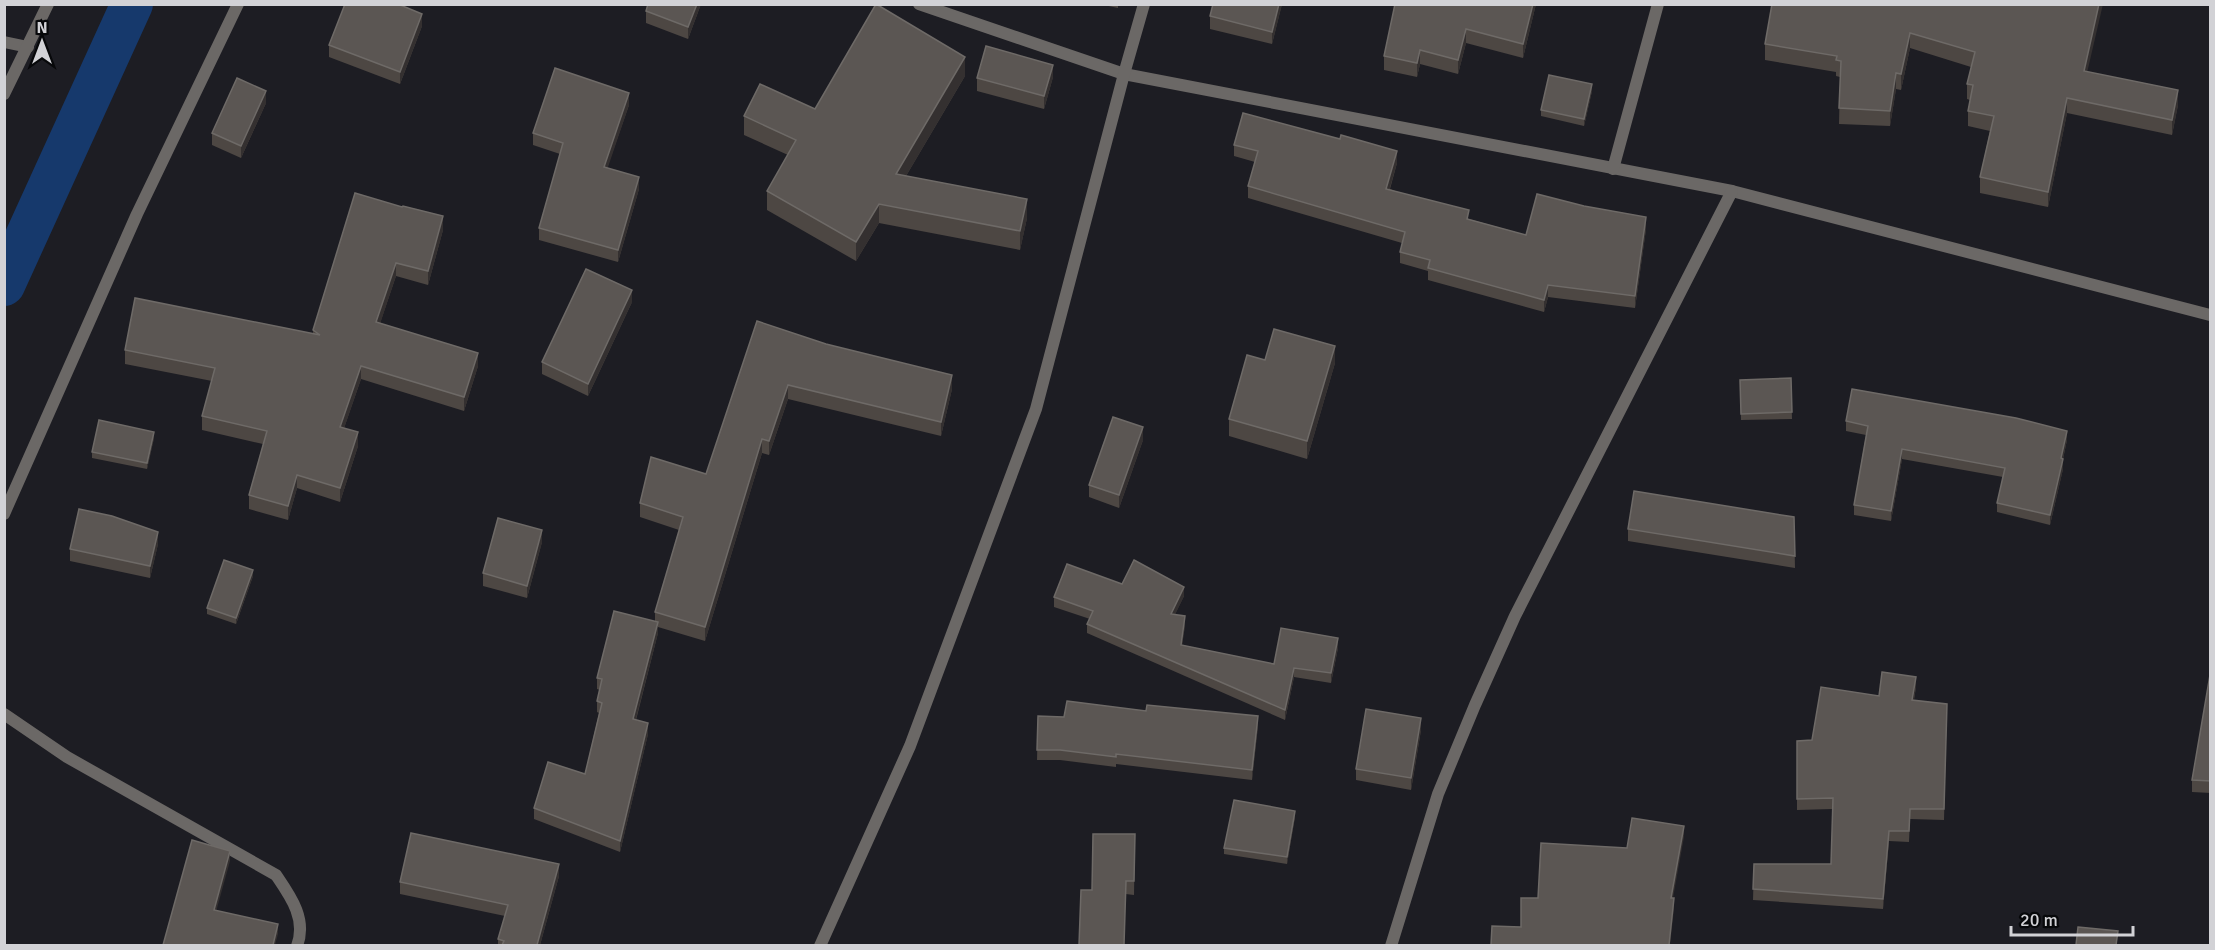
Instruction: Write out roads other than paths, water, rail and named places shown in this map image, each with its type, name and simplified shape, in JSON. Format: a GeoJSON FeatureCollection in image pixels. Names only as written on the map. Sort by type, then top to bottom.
{"type":"FeatureCollection","features":[{"type":"Feature","properties":{"kind":"street"},"geometry":{"type":"LineString","coordinates":[[4,94],[48,4]]}},
{"type":"Feature","properties":{"kind":"street"},"geometry":{"type":"LineString","coordinates":[[4,514],[137,214],[238,4]]}},
{"type":"Feature","properties":{"kind":"street"},"geometry":{"type":"LineString","coordinates":[[919,4],[1124,74],[1732,191],[2211,315]]}},
{"type":"Feature","properties":{"kind":"street"},"geometry":{"type":"LineString","coordinates":[[820,945],[910,746],[1036,409],[1144,4]]}},
{"type":"Feature","properties":{"kind":"street"},"geometry":{"type":"LineString","coordinates":[[1613,169],[1658,4]]}},
{"type":"Feature","properties":{"kind":"street"},"geometry":{"type":"LineString","coordinates":[[4,42],[28,48]]}},
{"type":"Feature","properties":{"kind":"street"},"geometry":{"type":"LineString","coordinates":[[1391,945],[1438,794],[1479,695],[1515,616],[1732,191]]}},
{"type":"Feature","properties":{"kind":"street"},"geometry":{"type":"LineString","coordinates":[[4,714],[67,757],[276,875],[296,905],[302,933],[297,945]]}},
{"type":"Feature","properties":{"kind":"waterway"},"geometry":{"type":"LineString","coordinates":[[4,285],[132,4]]}}]}
